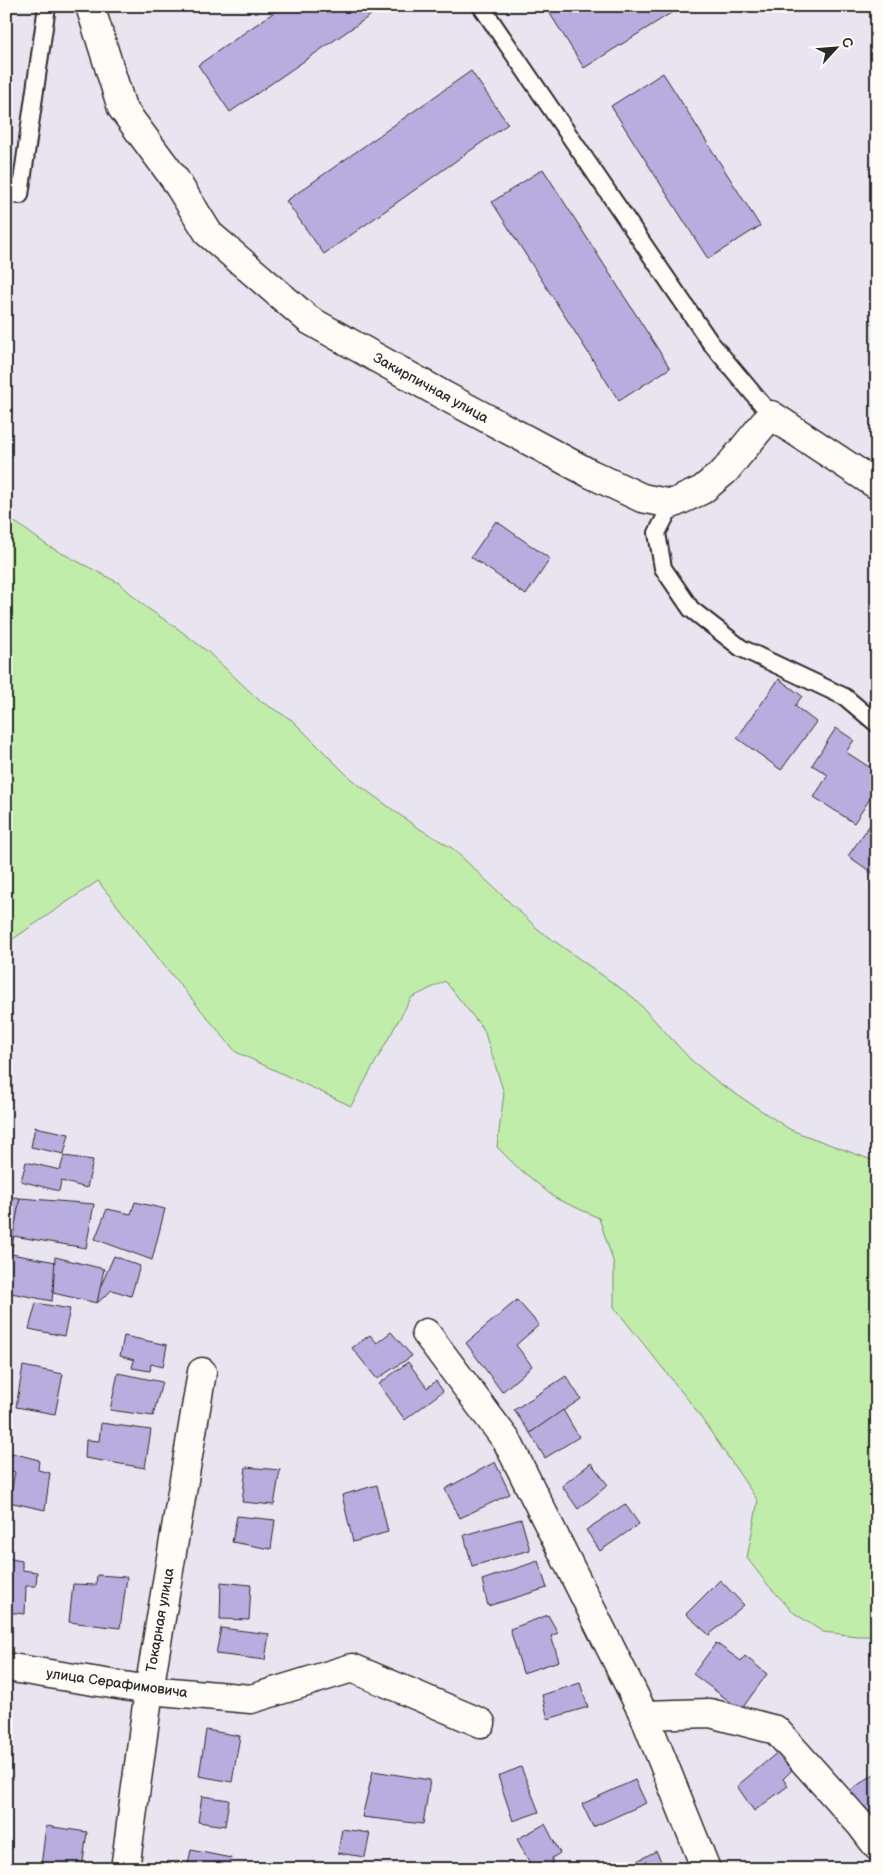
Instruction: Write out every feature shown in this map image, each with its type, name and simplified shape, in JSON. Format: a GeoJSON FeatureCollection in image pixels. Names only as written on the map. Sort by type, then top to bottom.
{"type":"FeatureCollection","features":[{"type":"Feature","properties":{"kind":"street","name":"Закирпичная улица"},"geometry":{"type":"LineString","coordinates":[[90,6],[122,108],[174,178],[209,234],[309,320],[443,395],[591,474],[642,498],[672,504]]}},
{"type":"Feature","properties":{"kind":"street"},"geometry":{"type":"LineString","coordinates":[[672,504],[702,490],[725,471],[771,415],[877,485]]}},
{"type":"Feature","properties":{"kind":"street"},"geometry":{"type":"LineString","coordinates":[[426,1333],[507,1441],[644,1715],[706,1869]]}},
{"type":"Feature","properties":{"kind":"street","name":"Токарная улица"},"geometry":{"type":"LineString","coordinates":[[125,1869],[149,1690],[202,1372]]}},
{"type":"Feature","properties":{"kind":"street","name":"улица Серафимовича"},"geometry":{"type":"LineString","coordinates":[[6,1667],[149,1690],[251,1699],[352,1668],[481,1723]]}},
{"type":"Feature","properties":{"kind":"street"},"geometry":{"type":"LineString","coordinates":[[644,1715],[710,1713],[776,1730],[861,1825],[877,1846]]}},
{"type":"Feature","properties":{"kind":"lane"},"geometry":{"type":"LineString","coordinates":[[6,193],[20,195],[47,6]]}},
{"type":"Feature","properties":{"kind":"lane"},"geometry":{"type":"LineString","coordinates":[[481,6],[710,342],[771,415]]}},
{"type":"Feature","properties":{"kind":"lane"},"geometry":{"type":"LineString","coordinates":[[672,504],[657,533],[661,559],[663,568],[691,609],[740,648],[845,697],[877,724]]}},
{"type":"Feature","properties":{"kind":"green space"},"geometry":{"type":"Polygon","coordinates":[[[6,518],[18,524],[48,546],[119,583],[147,608],[208,652],[260,701],[292,720],[352,780],[415,826],[452,848],[539,930],[634,998],[690,1059],[719,1083],[791,1130],[877,1162],[877,1636],[823,1632],[794,1613],[767,1584],[747,1558],[758,1501],[693,1406],[614,1307],[614,1264],[599,1218],[555,1198],[516,1166],[497,1147],[504,1093],[484,1030],[445,981],[411,998],[351,1106],[236,1052],[166,968],[98,881],[10,941],[6,939],[6,518]]]}},
{"type":"Feature","properties":{"kind":"building"},"geometry":{"type":"Polygon","coordinates":[[[283,6],[384,6],[230,112],[198,65],[283,6]]]}},
{"type":"Feature","properties":{"kind":"building"},"geometry":{"type":"Polygon","coordinates":[[[558,6],[682,6],[584,68],[549,12],[558,6]]]}},
{"type":"Feature","properties":{"kind":"building"},"geometry":{"type":"Polygon","coordinates":[[[471,71],[508,124],[324,254],[286,201],[471,71]]]}},
{"type":"Feature","properties":{"kind":"building"},"geometry":{"type":"Polygon","coordinates":[[[663,73],[760,226],[708,259],[611,106],[663,73]]]}},
{"type":"Feature","properties":{"kind":"building"},"geometry":{"type":"Polygon","coordinates":[[[543,169],[670,368],[619,401],[492,202],[543,169]]]}},
{"type":"Feature","properties":{"kind":"building"},"geometry":{"type":"Polygon","coordinates":[[[496,521],[550,559],[526,595],[471,557],[496,521]]]}},
{"type":"Feature","properties":{"kind":"building"},"geometry":{"type":"Polygon","coordinates":[[[779,679],[802,696],[795,706],[816,722],[781,770],[737,738],[779,679]]]}},
{"type":"Feature","properties":{"kind":"building"},"geometry":{"type":"Polygon","coordinates":[[[836,728],[854,740],[846,752],[877,772],[877,788],[854,823],[814,797],[828,775],[812,765],[836,728]]]}},
{"type":"Feature","properties":{"kind":"building"},"geometry":{"type":"Polygon","coordinates":[[[877,815],[877,876],[848,856],[877,815]]]}},
{"type":"Feature","properties":{"kind":"building"},"geometry":{"type":"Polygon","coordinates":[[[35,1127],[69,1134],[64,1154],[31,1147],[35,1127]]]}},
{"type":"Feature","properties":{"kind":"building"},"geometry":{"type":"Polygon","coordinates":[[[64,1156],[93,1160],[87,1188],[61,1181],[59,1191],[21,1181],[26,1162],[60,1170],[64,1156]]]}},
{"type":"Feature","properties":{"kind":"building"},"geometry":{"type":"Polygon","coordinates":[[[6,1196],[20,1198],[11,1254],[6,1254],[6,1196]]]}},
{"type":"Feature","properties":{"kind":"building"},"geometry":{"type":"Polygon","coordinates":[[[20,1198],[94,1204],[86,1248],[13,1236],[20,1198]]]}},
{"type":"Feature","properties":{"kind":"building"},"geometry":{"type":"Polygon","coordinates":[[[135,1202],[165,1209],[152,1260],[95,1239],[107,1209],[131,1214],[135,1202]]]}},
{"type":"Feature","properties":{"kind":"building"},"geometry":{"type":"Polygon","coordinates":[[[11,1254],[56,1262],[52,1301],[6,1292],[11,1254]]]}},
{"type":"Feature","properties":{"kind":"building"},"geometry":{"type":"Polygon","coordinates":[[[114,1256],[140,1266],[131,1296],[112,1290],[97,1303],[99,1290],[114,1256]]]}},
{"type":"Feature","properties":{"kind":"building"},"geometry":{"type":"Polygon","coordinates":[[[55,1257],[104,1269],[97,1303],[53,1293],[55,1257]]]}},
{"type":"Feature","properties":{"kind":"building"},"geometry":{"type":"Polygon","coordinates":[[[517,1300],[539,1325],[516,1345],[532,1366],[502,1392],[466,1343],[517,1300]]]}},
{"type":"Feature","properties":{"kind":"building"},"geometry":{"type":"Polygon","coordinates":[[[36,1303],[70,1309],[64,1336],[29,1329],[36,1303]]]}},
{"type":"Feature","properties":{"kind":"building"},"geometry":{"type":"Polygon","coordinates":[[[391,1332],[412,1356],[377,1379],[352,1348],[370,1335],[377,1343],[391,1332]]]}},
{"type":"Feature","properties":{"kind":"building"},"geometry":{"type":"Polygon","coordinates":[[[124,1336],[167,1345],[163,1367],[151,1364],[150,1371],[132,1368],[134,1360],[120,1356],[124,1336]]]}},
{"type":"Feature","properties":{"kind":"building"},"geometry":{"type":"Polygon","coordinates":[[[408,1362],[427,1388],[436,1381],[443,1391],[405,1420],[379,1384],[408,1362]]]}},
{"type":"Feature","properties":{"kind":"building"},"geometry":{"type":"Polygon","coordinates":[[[23,1366],[63,1374],[55,1414],[16,1407],[23,1366]]]}},
{"type":"Feature","properties":{"kind":"building"},"geometry":{"type":"Polygon","coordinates":[[[118,1373],[162,1382],[153,1416],[110,1410],[118,1373]]]}},
{"type":"Feature","properties":{"kind":"building"},"geometry":{"type":"Polygon","coordinates":[[[566,1376],[581,1399],[530,1433],[514,1410],[566,1376]]]}},
{"type":"Feature","properties":{"kind":"building"},"geometry":{"type":"Polygon","coordinates":[[[563,1410],[579,1437],[545,1458],[530,1433],[563,1410]]]}},
{"type":"Feature","properties":{"kind":"building"},"geometry":{"type":"Polygon","coordinates":[[[101,1423],[151,1430],[145,1468],[85,1458],[86,1440],[99,1441],[101,1423]]]}},
{"type":"Feature","properties":{"kind":"building"},"geometry":{"type":"Polygon","coordinates":[[[12,1453],[39,1460],[38,1470],[50,1473],[45,1510],[9,1502],[15,1472],[9,1470],[12,1453]]]}},
{"type":"Feature","properties":{"kind":"building"},"geometry":{"type":"Polygon","coordinates":[[[495,1462],[510,1494],[460,1518],[445,1489],[495,1462]]]}},
{"type":"Feature","properties":{"kind":"building"},"geometry":{"type":"Polygon","coordinates":[[[591,1463],[608,1485],[578,1509],[562,1486],[591,1463]]]}},
{"type":"Feature","properties":{"kind":"building"},"geometry":{"type":"Polygon","coordinates":[[[246,1467],[280,1470],[274,1505],[242,1502],[246,1467]]]}},
{"type":"Feature","properties":{"kind":"building"},"geometry":{"type":"Polygon","coordinates":[[[377,1485],[388,1532],[353,1542],[342,1495],[377,1485]]]}},
{"type":"Feature","properties":{"kind":"building"},"geometry":{"type":"Polygon","coordinates":[[[625,1504],[639,1524],[600,1551],[586,1530],[625,1504]]]}},
{"type":"Feature","properties":{"kind":"building"},"geometry":{"type":"Polygon","coordinates":[[[237,1516],[275,1520],[271,1549],[232,1542],[237,1516]]]}},
{"type":"Feature","properties":{"kind":"building"},"geometry":{"type":"Polygon","coordinates":[[[521,1519],[530,1550],[472,1566],[464,1535],[521,1519]]]}},
{"type":"Feature","properties":{"kind":"building"},"geometry":{"type":"Polygon","coordinates":[[[6,1558],[22,1561],[22,1570],[37,1572],[36,1586],[26,1586],[25,1614],[6,1612],[6,1558]]]}},
{"type":"Feature","properties":{"kind":"building"},"geometry":{"type":"Polygon","coordinates":[[[538,1561],[547,1588],[488,1606],[482,1580],[538,1561]]]}},
{"type":"Feature","properties":{"kind":"building"},"geometry":{"type":"Polygon","coordinates":[[[97,1575],[127,1577],[120,1628],[69,1622],[73,1584],[96,1585],[97,1575]]]}},
{"type":"Feature","properties":{"kind":"building"},"geometry":{"type":"Polygon","coordinates":[[[720,1580],[744,1605],[709,1635],[686,1614],[720,1580]]]}},
{"type":"Feature","properties":{"kind":"building"},"geometry":{"type":"Polygon","coordinates":[[[221,1582],[251,1585],[249,1620],[220,1619],[221,1582]]]}},
{"type":"Feature","properties":{"kind":"building"},"geometry":{"type":"Polygon","coordinates":[[[548,1615],[558,1633],[551,1636],[559,1661],[523,1673],[510,1629],[548,1615]]]}},
{"type":"Feature","properties":{"kind":"building"},"geometry":{"type":"Polygon","coordinates":[[[221,1628],[269,1634],[265,1660],[216,1654],[221,1628]]]}},
{"type":"Feature","properties":{"kind":"building"},"geometry":{"type":"Polygon","coordinates":[[[716,1643],[741,1661],[745,1656],[767,1674],[741,1710],[693,1674],[716,1643]]]}},
{"type":"Feature","properties":{"kind":"building"},"geometry":{"type":"Polygon","coordinates":[[[580,1683],[588,1707],[548,1719],[542,1695],[580,1683]]]}},
{"type":"Feature","properties":{"kind":"building"},"geometry":{"type":"Polygon","coordinates":[[[6,1707],[10,1707],[6,1731],[6,1707]]]}},
{"type":"Feature","properties":{"kind":"building"},"geometry":{"type":"Polygon","coordinates":[[[206,1730],[240,1736],[232,1782],[199,1776],[206,1730]]]}},
{"type":"Feature","properties":{"kind":"building"},"geometry":{"type":"Polygon","coordinates":[[[779,1751],[794,1768],[783,1779],[788,1786],[754,1811],[737,1786],[779,1751]]]}},
{"type":"Feature","properties":{"kind":"building"},"geometry":{"type":"Polygon","coordinates":[[[521,1767],[539,1812],[513,1821],[498,1776],[521,1767]]]}},
{"type":"Feature","properties":{"kind":"building"},"geometry":{"type":"Polygon","coordinates":[[[373,1771],[430,1780],[423,1824],[362,1817],[373,1771]]]}},
{"type":"Feature","properties":{"kind":"building"},"geometry":{"type":"Polygon","coordinates":[[[877,1772],[877,1832],[849,1791],[877,1772]]]}},
{"type":"Feature","properties":{"kind":"building"},"geometry":{"type":"Polygon","coordinates":[[[635,1780],[646,1803],[593,1827],[582,1804],[635,1780]]]}},
{"type":"Feature","properties":{"kind":"building"},"geometry":{"type":"Polygon","coordinates":[[[202,1796],[229,1800],[225,1826],[198,1822],[202,1796]]]}},
{"type":"Feature","properties":{"kind":"building"},"geometry":{"type":"Polygon","coordinates":[[[545,1824],[560,1853],[552,1858],[553,1863],[542,1869],[533,1869],[517,1839],[545,1824]]]}},
{"type":"Feature","properties":{"kind":"building"},"geometry":{"type":"Polygon","coordinates":[[[46,1826],[87,1832],[82,1869],[41,1866],[46,1826]]]}},
{"type":"Feature","properties":{"kind":"building"},"geometry":{"type":"Polygon","coordinates":[[[342,1829],[370,1833],[365,1857],[338,1853],[342,1829]]]}},
{"type":"Feature","properties":{"kind":"building"},"geometry":{"type":"Polygon","coordinates":[[[191,1850],[231,1858],[229,1869],[187,1869],[191,1850]]]}},
{"type":"Feature","properties":{"kind":"building"},"geometry":{"type":"Polygon","coordinates":[[[656,1851],[665,1869],[622,1869],[656,1851]]]}}]}
